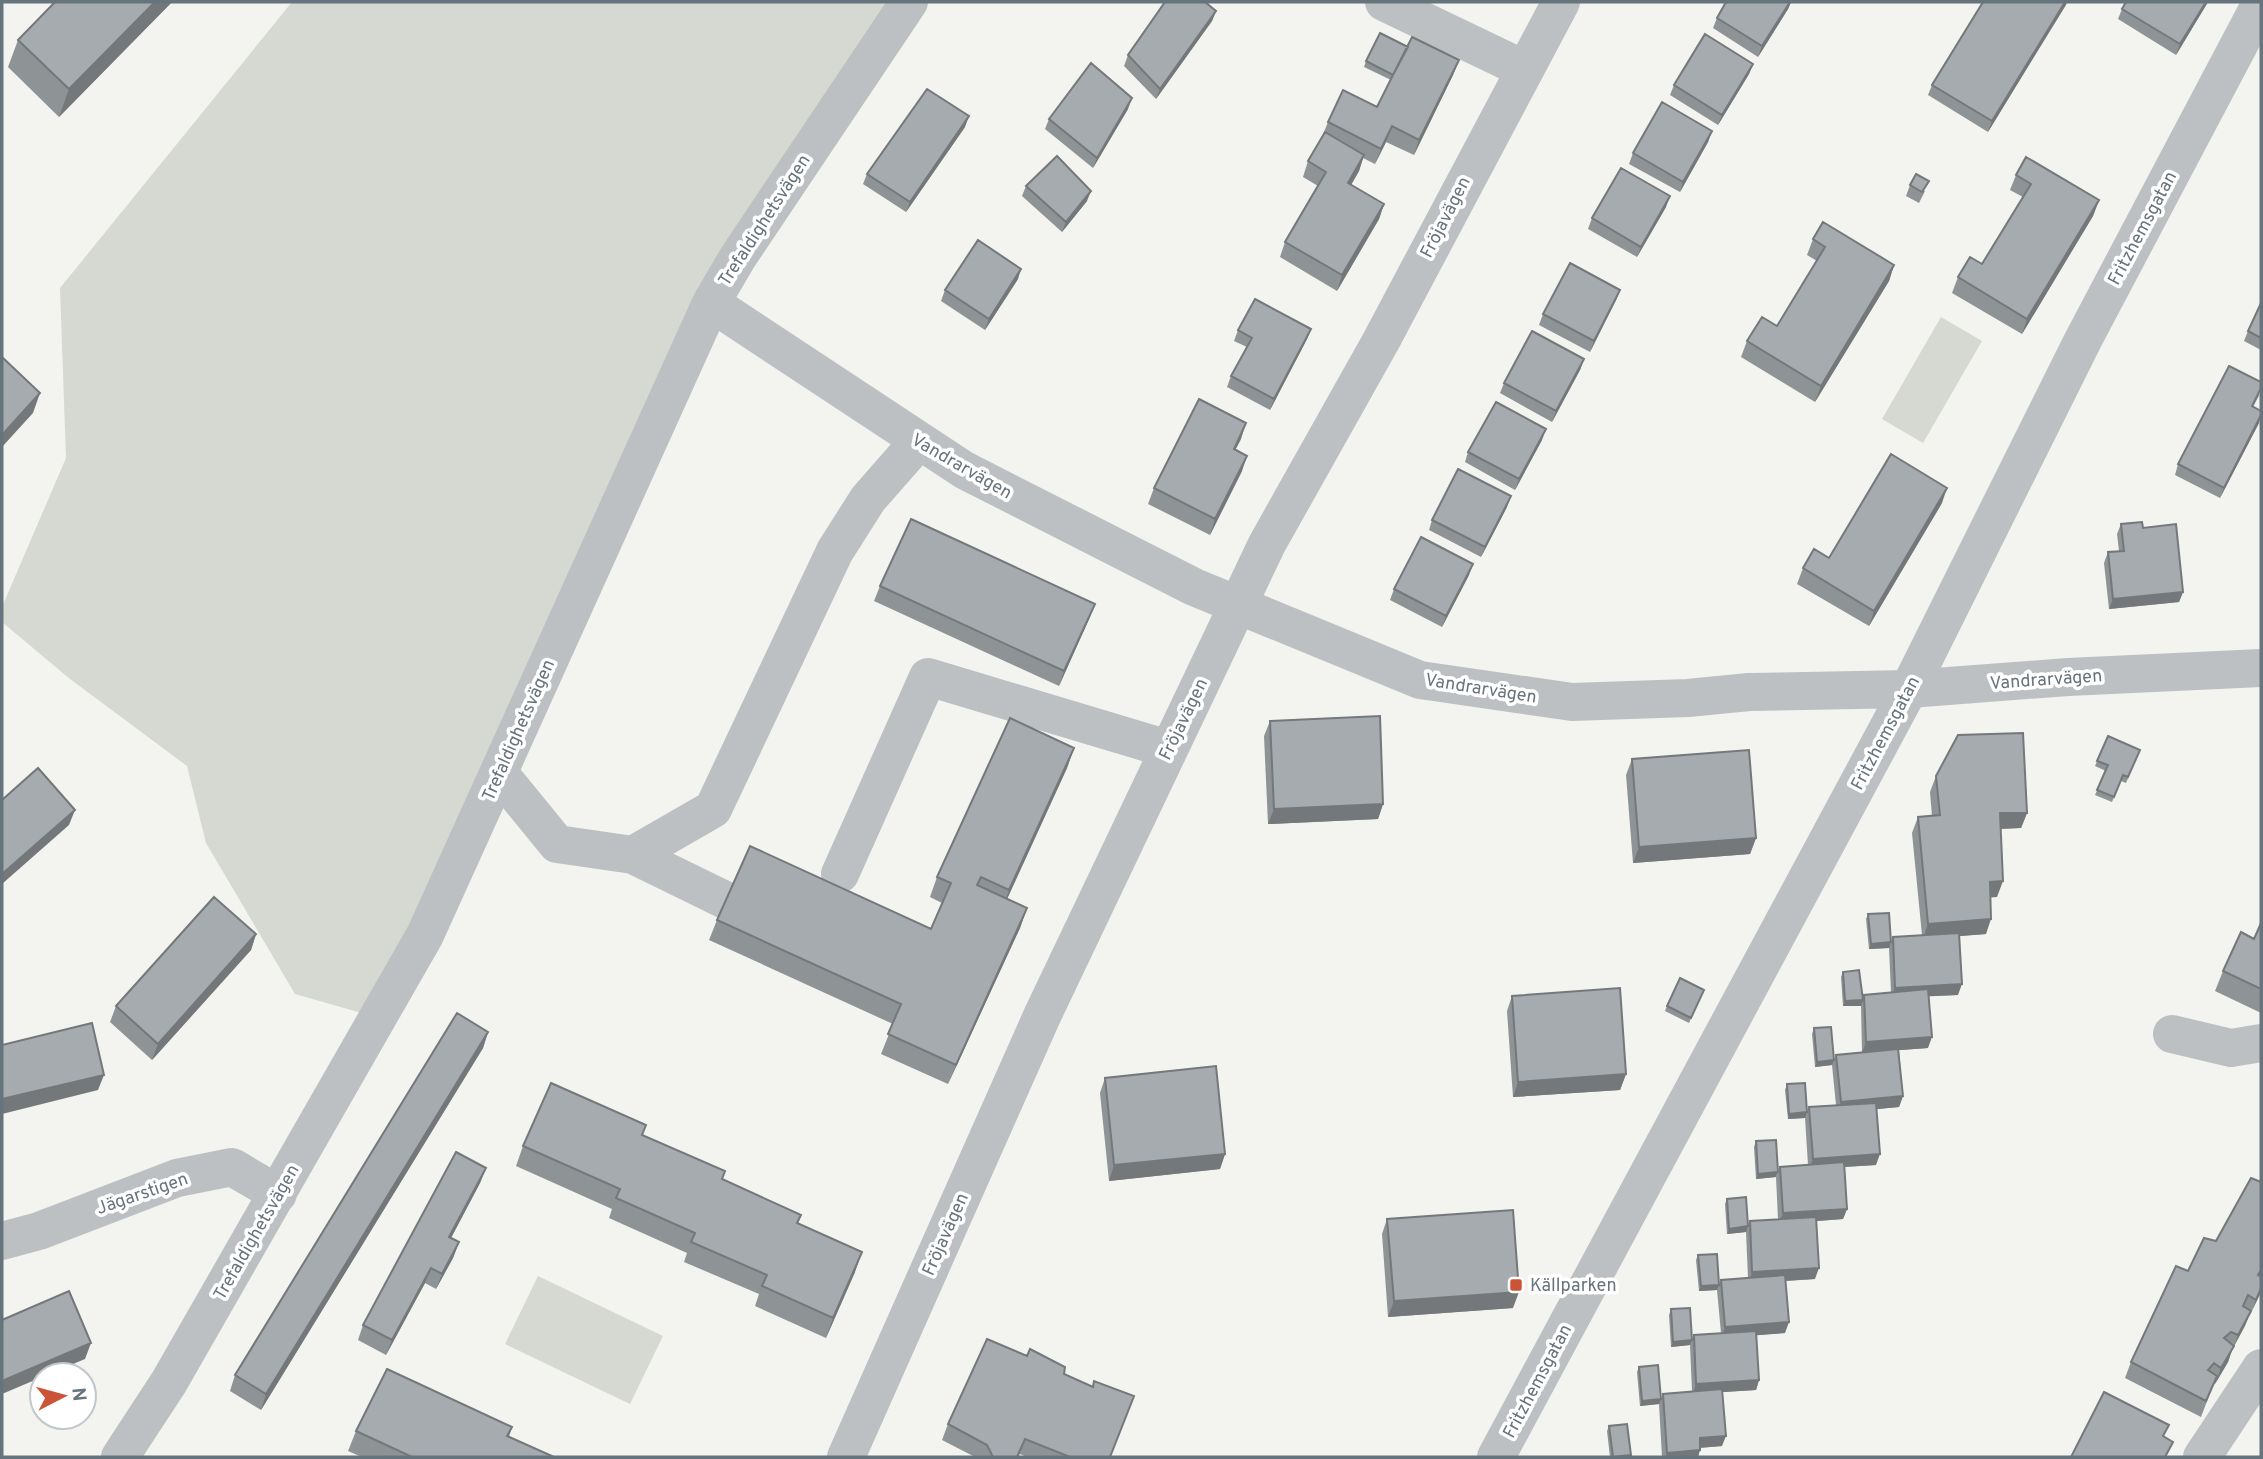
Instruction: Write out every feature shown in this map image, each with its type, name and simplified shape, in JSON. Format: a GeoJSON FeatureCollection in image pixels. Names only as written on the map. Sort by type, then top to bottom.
{"type":"FeatureCollection","features":[{"type":"Feature","properties":{"kind":"street","name":"Trefaldighetsvägen"},"geometry":{"type":"LineString","coordinates":[[120,1457],[169,1382],[425,935],[711,303],[746,245],[909,2]]}},
{"type":"Feature","properties":{"kind":"street"},"geometry":{"type":"LineString","coordinates":[[1384,2],[1524,69]]}},
{"type":"Feature","properties":{"kind":"street","name":"Fröjavägen"},"geometry":{"type":"LineString","coordinates":[[846,1457],[1042,1016],[1267,544],[1381,341],[1561,2]]}},
{"type":"Feature","properties":{"kind":"street","name":"Fritzhemsgatan"},"geometry":{"type":"LineString","coordinates":[[1496,1457],[1909,689],[2083,340],[2261,3]]}},
{"type":"Feature","properties":{"kind":"street","name":"Vandrarvägen"},"geometry":{"type":"LineString","coordinates":[[711,303],[918,442],[1008,493],[1171,575],[1420,680],[1572,702],[1688,698],[1749,692],[1909,689],[2068,677],[2261,668]]}},
{"type":"Feature","properties":{"kind":"street"},"geometry":{"type":"LineString","coordinates":[[633,855],[713,809],[835,551],[868,499],[918,442]]}},
{"type":"Feature","properties":{"kind":"street"},"geometry":{"type":"LineString","coordinates":[[841,874],[928,677],[1168,750]]}},
{"type":"Feature","properties":{"kind":"street"},"geometry":{"type":"LineString","coordinates":[[499,773],[557,844],[633,855],[727,901]]}},
{"type":"Feature","properties":{"kind":"street"},"geometry":{"type":"LineString","coordinates":[[2172,1034],[2231,1048],[2261,1042]]}},
{"type":"Feature","properties":{"kind":"street","name":"Jägarstigen"},"geometry":{"type":"LineString","coordinates":[[2,1241],[39,1231],[177,1178],[232,1167],[278,1194]]}},
{"type":"Feature","properties":{"kind":"street"},"geometry":{"type":"LineString","coordinates":[[2202,1457],[2261,1368]]}},
{"type":"Feature","properties":{"kind":"shaded area"},"geometry":{"type":"Polygon","coordinates":[[[292,2],[900,2],[726,253],[450,860],[365,1014],[295,994],[206,843],[187,766],[70,679],[2,622],[2,607],[66,458],[60,288],[292,2]]]}},
{"type":"Feature","properties":{"kind":"shaded area"},"geometry":{"type":"Polygon","coordinates":[[[1941,317],[1982,341],[1923,443],[1882,419],[1941,317]]]}},
{"type":"Feature","properties":{"kind":"shaded area"},"geometry":{"type":"Polygon","coordinates":[[[538,1276],[663,1336],[630,1404],[505,1344],[538,1276]]]}},
{"type":"Feature","properties":{"kind":"building"},"geometry":{"type":"Polygon","coordinates":[[[55,2],[155,2],[69,89],[18,40],[55,2]]]}},
{"type":"Feature","properties":{"kind":"building"},"geometry":{"type":"Polygon","coordinates":[[[1165,2],[1205,2],[1216,11],[1160,89],[1128,55],[1165,2]]]}},
{"type":"Feature","properties":{"kind":"building"},"geometry":{"type":"Polygon","coordinates":[[[1726,2],[1790,2],[1762,46],[1717,18],[1726,2]]]}},
{"type":"Feature","properties":{"kind":"building"},"geometry":{"type":"Polygon","coordinates":[[[1983,2],[2065,2],[1992,121],[1932,85],[1983,2]]]}},
{"type":"Feature","properties":{"kind":"building"},"geometry":{"type":"Polygon","coordinates":[[[2126,2],[2206,2],[2180,44],[2122,9],[2126,2]]]}},
{"type":"Feature","properties":{"kind":"building"},"geometry":{"type":"Polygon","coordinates":[[[1380,33],[1408,47],[1393,75],[1366,61],[1380,33]]]}},
{"type":"Feature","properties":{"kind":"building"},"geometry":{"type":"Polygon","coordinates":[[[1705,34],[1753,64],[1722,115],[1674,85],[1705,34]]]}},
{"type":"Feature","properties":{"kind":"building"},"geometry":{"type":"Polygon","coordinates":[[[1412,37],[1459,60],[1419,140],[1392,126],[1381,149],[1328,122],[1343,90],[1377,107],[1412,37]]]}},
{"type":"Feature","properties":{"kind":"building"},"geometry":{"type":"Polygon","coordinates":[[[1091,63],[1132,98],[1097,158],[1049,119],[1091,63]]]}},
{"type":"Feature","properties":{"kind":"building"},"geometry":{"type":"Polygon","coordinates":[[[927,89],[969,116],[910,202],[867,174],[927,89]]]}},
{"type":"Feature","properties":{"kind":"building"},"geometry":{"type":"Polygon","coordinates":[[[1662,102],[1712,131],[1683,182],[1633,153],[1662,102]]]}},
{"type":"Feature","properties":{"kind":"building"},"geometry":{"type":"Polygon","coordinates":[[[1325,132],[1364,155],[1348,183],[1384,204],[1342,275],[1285,242],[1326,172],[1308,161],[1325,132]]]}},
{"type":"Feature","properties":{"kind":"building"},"geometry":{"type":"Polygon","coordinates":[[[1057,156],[1091,191],[1066,222],[1026,186],[1057,156]]]}},
{"type":"Feature","properties":{"kind":"building"},"geometry":{"type":"Polygon","coordinates":[[[2026,157],[2099,200],[2027,319],[1958,277],[1970,257],[1982,264],[2031,184],[2016,175],[2026,157]]]}},
{"type":"Feature","properties":{"kind":"building"},"geometry":{"type":"Polygon","coordinates":[[[1621,168],[1670,196],[1641,247],[1592,218],[1621,168]]]}},
{"type":"Feature","properties":{"kind":"building"},"geometry":{"type":"Polygon","coordinates":[[[1916,174],[1929,181],[1922,192],[1910,185],[1916,174]]]}},
{"type":"Feature","properties":{"kind":"building"},"geometry":{"type":"Polygon","coordinates":[[[1823,222],[1894,265],[1821,386],[1747,341],[1762,317],[1777,326],[1825,247],[1813,239],[1823,222]]]}},
{"type":"Feature","properties":{"kind":"building"},"geometry":{"type":"Polygon","coordinates":[[[978,240],[1021,269],[989,319],[945,290],[978,240]]]}},
{"type":"Feature","properties":{"kind":"building"},"geometry":{"type":"Polygon","coordinates":[[[1570,263],[1620,290],[1594,341],[1543,314],[1570,263]]]}},
{"type":"Feature","properties":{"kind":"building"},"geometry":{"type":"Polygon","coordinates":[[[1255,299],[1311,329],[1274,399],[1231,376],[1252,338],[1238,330],[1255,299]]]}},
{"type":"Feature","properties":{"kind":"building"},"geometry":{"type":"Polygon","coordinates":[[[2261,303],[2261,338],[2248,331],[2261,303]]]}},
{"type":"Feature","properties":{"kind":"building"},"geometry":{"type":"Polygon","coordinates":[[[1532,331],[1584,359],[1556,411],[1504,383],[1532,331]]]}},
{"type":"Feature","properties":{"kind":"building"},"geometry":{"type":"Polygon","coordinates":[[[2,357],[40,393],[2,435],[2,357]]]}},
{"type":"Feature","properties":{"kind":"building"},"geometry":{"type":"Polygon","coordinates":[[[2229,366],[2261,382],[2261,388],[2252,406],[2261,411],[2261,415],[2224,488],[2178,464],[2229,366]]]}},
{"type":"Feature","properties":{"kind":"building"},"geometry":{"type":"Polygon","coordinates":[[[1199,399],[1246,423],[1234,449],[1247,456],[1215,519],[1154,488],[1199,399]]]}},
{"type":"Feature","properties":{"kind":"building"},"geometry":{"type":"Polygon","coordinates":[[[1496,402],[1546,429],[1519,479],[1468,452],[1496,402]]]}},
{"type":"Feature","properties":{"kind":"building"},"geometry":{"type":"Polygon","coordinates":[[[1891,454],[1947,488],[1874,611],[1803,568],[1814,549],[1829,558],[1891,454]]]}},
{"type":"Feature","properties":{"kind":"building"},"geometry":{"type":"Polygon","coordinates":[[[1458,469],[1511,496],[1485,547],[1432,520],[1458,469]]]}},
{"type":"Feature","properties":{"kind":"building"},"geometry":{"type":"Polygon","coordinates":[[[911,519],[1095,604],[1064,671],[880,586],[911,519]]]}},
{"type":"Feature","properties":{"kind":"building"},"geometry":{"type":"Polygon","coordinates":[[[2142,522],[2143,528],[2176,524],[2183,592],[2113,599],[2108,552],[2124,551],[2121,524],[2142,522]]]}},
{"type":"Feature","properties":{"kind":"building"},"geometry":{"type":"Polygon","coordinates":[[[1421,537],[1473,564],[1446,616],[1394,589],[1421,537]]]}},
{"type":"Feature","properties":{"kind":"building"},"geometry":{"type":"Polygon","coordinates":[[[1380,716],[1383,804],[1274,809],[1270,721],[1380,716]]]}},
{"type":"Feature","properties":{"kind":"building"},"geometry":{"type":"Polygon","coordinates":[[[1010,718],[1074,748],[1009,890],[981,877],[977,885],[1027,908],[956,1065],[888,1034],[901,1004],[717,920],[750,846],[931,929],[951,883],[937,877],[1010,718]]]}},
{"type":"Feature","properties":{"kind":"building"},"geometry":{"type":"Polygon","coordinates":[[[2023,733],[2027,813],[2000,813],[2003,881],[1990,882],[1991,919],[1928,924],[1918,817],[1940,815],[1936,776],[1958,735],[2023,733]]]}},
{"type":"Feature","properties":{"kind":"building"},"geometry":{"type":"Polygon","coordinates":[[[2108,736],[2140,750],[2128,777],[2123,775],[2114,797],[2097,790],[2108,765],[2097,761],[2108,736]]]}},
{"type":"Feature","properties":{"kind":"building"},"geometry":{"type":"Polygon","coordinates":[[[1749,750],[1756,838],[1639,847],[1632,759],[1749,750]]]}},
{"type":"Feature","properties":{"kind":"building"},"geometry":{"type":"Polygon","coordinates":[[[38,768],[75,810],[2,874],[2,800],[38,768]]]}},
{"type":"Feature","properties":{"kind":"building"},"geometry":{"type":"Polygon","coordinates":[[[214,897],[256,934],[158,1044],[116,1006],[214,897]]]}},
{"type":"Feature","properties":{"kind":"building"},"geometry":{"type":"Polygon","coordinates":[[[1889,913],[1891,942],[1871,944],[1868,914],[1889,913]]]}},
{"type":"Feature","properties":{"kind":"building"},"geometry":{"type":"Polygon","coordinates":[[[2261,923],[2261,989],[2223,971],[2241,932],[2254,939],[2261,923]]]}},
{"type":"Feature","properties":{"kind":"building"},"geometry":{"type":"Polygon","coordinates":[[[1959,933],[1962,984],[1895,988],[1893,937],[1959,933]]]}},
{"type":"Feature","properties":{"kind":"building"},"geometry":{"type":"Polygon","coordinates":[[[1859,970],[1863,1000],[1845,1001],[1843,972],[1859,970]]]}},
{"type":"Feature","properties":{"kind":"building"},"geometry":{"type":"Polygon","coordinates":[[[1680,978],[1704,990],[1691,1018],[1667,1006],[1680,978]]]}},
{"type":"Feature","properties":{"kind":"building"},"geometry":{"type":"Polygon","coordinates":[[[1620,988],[1626,1074],[1518,1082],[1512,996],[1620,988]]]}},
{"type":"Feature","properties":{"kind":"building"},"geometry":{"type":"Polygon","coordinates":[[[1928,989],[1932,1037],[1866,1042],[1864,995],[1928,989]]]}},
{"type":"Feature","properties":{"kind":"building"},"geometry":{"type":"Polygon","coordinates":[[[457,1013],[488,1032],[266,1394],[235,1375],[457,1013]]]}},
{"type":"Feature","properties":{"kind":"building"},"geometry":{"type":"Polygon","coordinates":[[[92,1023],[104,1075],[2,1099],[2,1045],[92,1023]]]}},
{"type":"Feature","properties":{"kind":"building"},"geometry":{"type":"Polygon","coordinates":[[[1831,1027],[1834,1060],[1817,1062],[1814,1028],[1831,1027]]]}},
{"type":"Feature","properties":{"kind":"building"},"geometry":{"type":"Polygon","coordinates":[[[1898,1049],[1903,1096],[1841,1102],[1836,1055],[1898,1049]]]}},
{"type":"Feature","properties":{"kind":"building"},"geometry":{"type":"Polygon","coordinates":[[[1216,1066],[1225,1154],[1114,1165],[1105,1078],[1216,1066]]]}},
{"type":"Feature","properties":{"kind":"building"},"geometry":{"type":"Polygon","coordinates":[[[551,1083],[646,1125],[642,1135],[725,1171],[722,1179],[801,1215],[797,1223],[862,1252],[833,1318],[762,1286],[767,1275],[691,1242],[695,1233],[616,1198],[620,1189],[523,1146],[551,1083]]]}},
{"type":"Feature","properties":{"kind":"building"},"geometry":{"type":"Polygon","coordinates":[[[1805,1083],[1807,1112],[1789,1114],[1787,1084],[1805,1083]]]}},
{"type":"Feature","properties":{"kind":"building"},"geometry":{"type":"Polygon","coordinates":[[[1876,1103],[1880,1154],[1813,1159],[1809,1107],[1876,1103]]]}},
{"type":"Feature","properties":{"kind":"building"},"geometry":{"type":"Polygon","coordinates":[[[1776,1140],[1778,1172],[1758,1174],[1756,1141],[1776,1140]]]}},
{"type":"Feature","properties":{"kind":"building"},"geometry":{"type":"Polygon","coordinates":[[[456,1152],[486,1168],[449,1237],[459,1242],[442,1274],[431,1268],[392,1340],[363,1325],[456,1152]]]}},
{"type":"Feature","properties":{"kind":"building"},"geometry":{"type":"Polygon","coordinates":[[[1844,1162],[1847,1209],[1783,1213],[1780,1167],[1844,1162]]]}},
{"type":"Feature","properties":{"kind":"building"},"geometry":{"type":"Polygon","coordinates":[[[2251,1178],[2261,1182],[2261,1270],[2258,1275],[2261,1277],[2261,1288],[2256,1300],[2248,1295],[2243,1306],[2251,1311],[2238,1335],[2231,1332],[2224,1338],[2234,1346],[2221,1368],[2214,1363],[2208,1370],[2217,1376],[2206,1401],[2131,1362],[2176,1266],[2188,1271],[2204,1238],[2216,1241],[2251,1178]]]}},
{"type":"Feature","properties":{"kind":"building"},"geometry":{"type":"Polygon","coordinates":[[[1746,1197],[1748,1226],[1729,1229],[1727,1199],[1746,1197]]]}},
{"type":"Feature","properties":{"kind":"building"},"geometry":{"type":"Polygon","coordinates":[[[1513,1210],[1519,1292],[1394,1301],[1387,1219],[1513,1210]]]}},
{"type":"Feature","properties":{"kind":"building"},"geometry":{"type":"Polygon","coordinates":[[[1816,1217],[1819,1268],[1752,1272],[1750,1221],[1816,1217]]]}},
{"type":"Feature","properties":{"kind":"building"},"geometry":{"type":"Polygon","coordinates":[[[1717,1254],[1719,1285],[1701,1286],[1698,1255],[1717,1254]]]}},
{"type":"Feature","properties":{"kind":"building"},"geometry":{"type":"Polygon","coordinates":[[[1785,1275],[1789,1322],[1725,1327],[1721,1280],[1785,1275]]]}},
{"type":"Feature","properties":{"kind":"building"},"geometry":{"type":"Polygon","coordinates":[[[69,1291],[91,1343],[49,1361],[28,1361],[28,1370],[2,1381],[2,1320],[69,1291]]]}},
{"type":"Feature","properties":{"kind":"building"},"geometry":{"type":"Polygon","coordinates":[[[1690,1308],[1692,1340],[1673,1342],[1671,1309],[1690,1308]]]}},
{"type":"Feature","properties":{"kind":"building"},"geometry":{"type":"Polygon","coordinates":[[[1756,1331],[1759,1380],[1696,1384],[1694,1335],[1756,1331]]]}},
{"type":"Feature","properties":{"kind":"building"},"geometry":{"type":"Polygon","coordinates":[[[987,1339],[1027,1356],[1030,1349],[1065,1367],[1064,1374],[1093,1387],[1094,1381],[1134,1396],[1110,1457],[1070,1457],[1025,1439],[1017,1457],[993,1457],[987,1445],[948,1424],[987,1339]]]}},
{"type":"Feature","properties":{"kind":"building"},"geometry":{"type":"Polygon","coordinates":[[[1658,1365],[1661,1399],[1642,1401],[1639,1367],[1658,1365]]]}},
{"type":"Feature","properties":{"kind":"building"},"geometry":{"type":"Polygon","coordinates":[[[387,1369],[512,1427],[507,1436],[554,1457],[412,1457],[356,1431],[387,1369]]]}},
{"type":"Feature","properties":{"kind":"building"},"geometry":{"type":"Polygon","coordinates":[[[1722,1389],[1726,1436],[1700,1438],[1700,1450],[1667,1453],[1663,1394],[1722,1389]]]}},
{"type":"Feature","properties":{"kind":"building"},"geometry":{"type":"Polygon","coordinates":[[[2104,1392],[2169,1425],[2163,1436],[2173,1442],[2165,1457],[2071,1457],[2104,1392]]]}},
{"type":"Feature","properties":{"kind":"building"},"geometry":{"type":"Polygon","coordinates":[[[1627,1424],[1631,1455],[1613,1457],[1609,1426],[1627,1424]]]}},
{"type":"Feature","properties":{"kind":"place","name":"Källparken"},"geometry":{"type":"Point","coordinates":[1516,1285]}}]}
